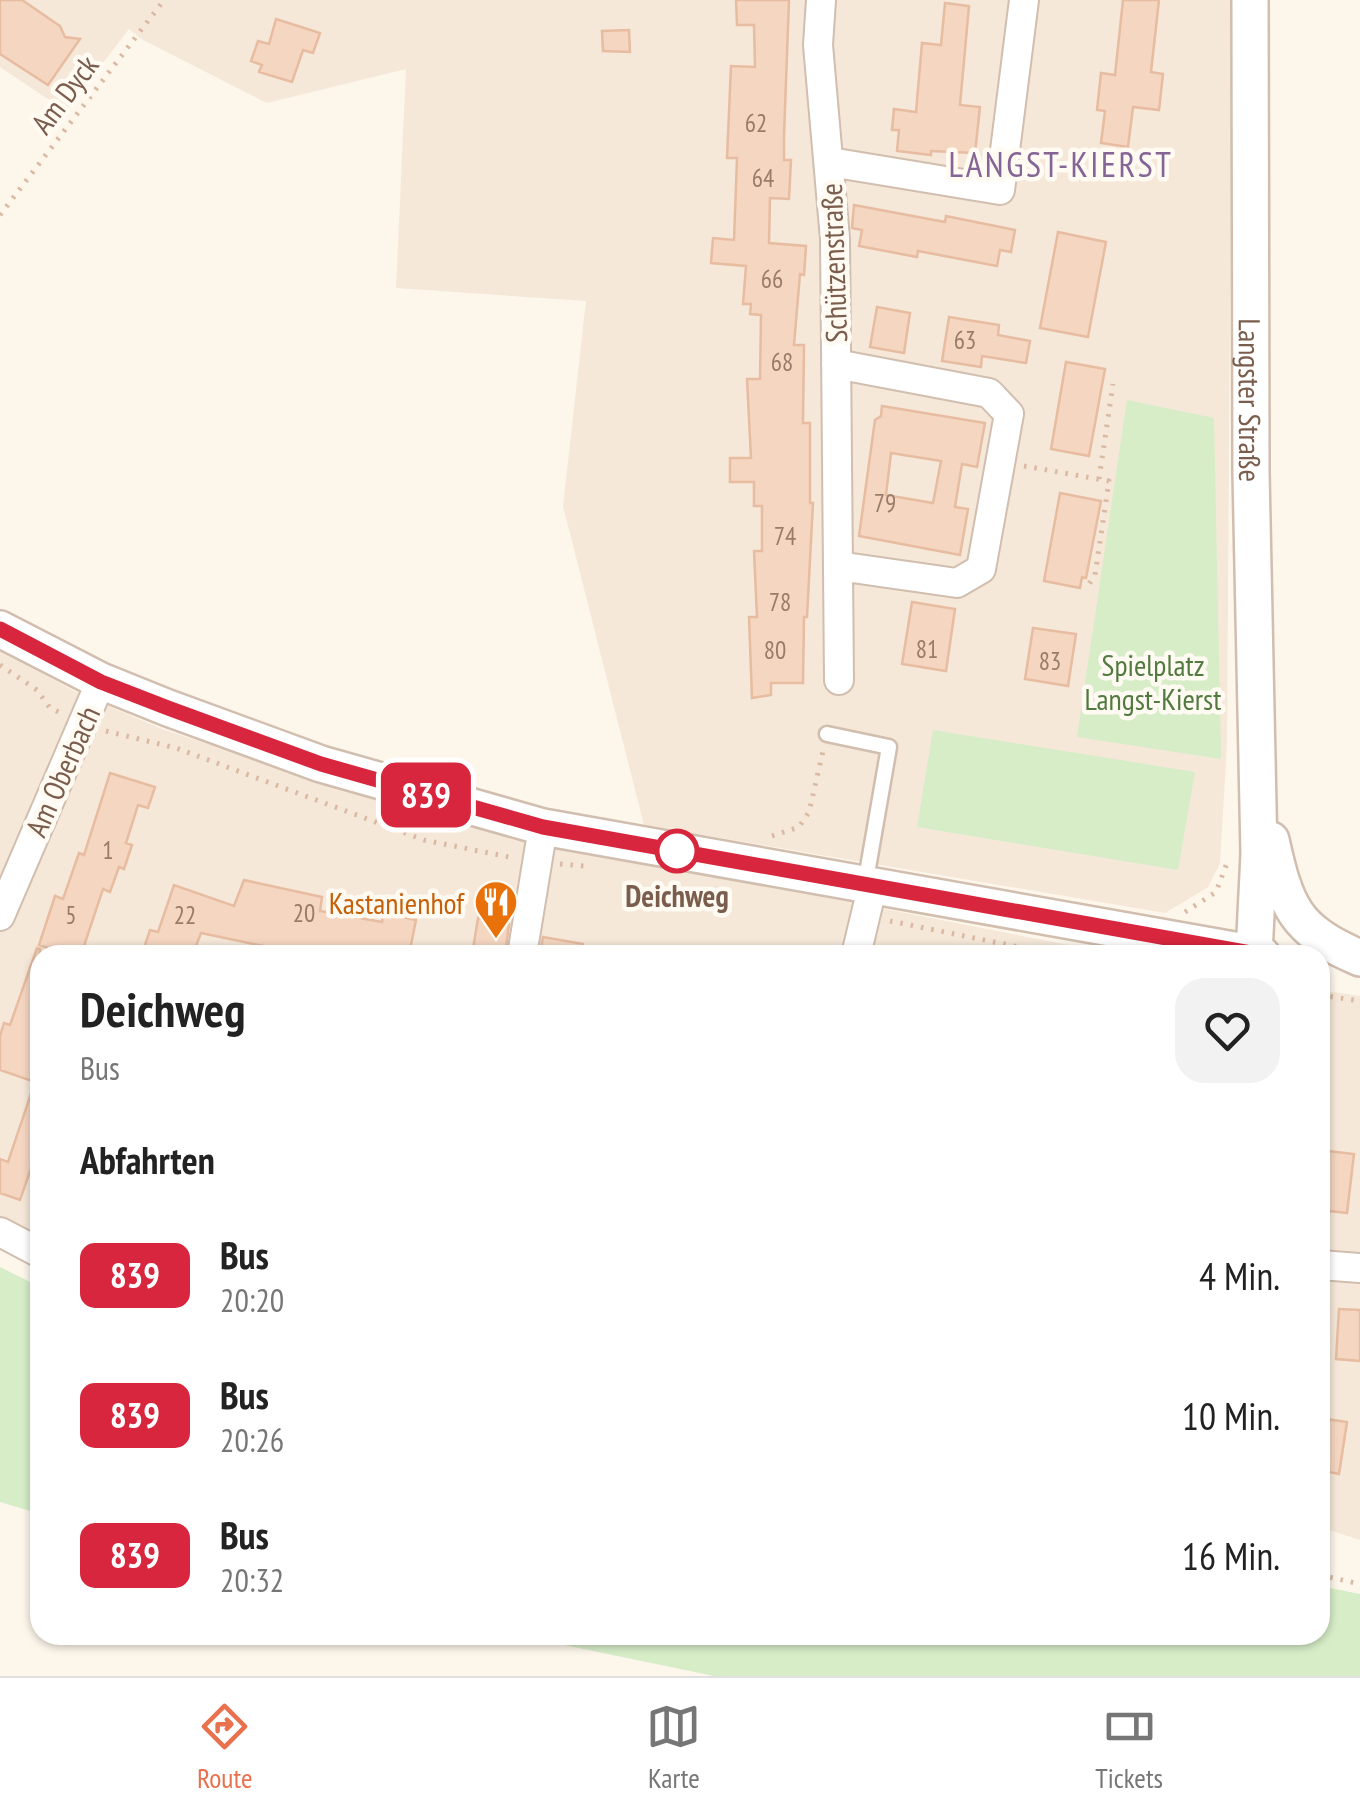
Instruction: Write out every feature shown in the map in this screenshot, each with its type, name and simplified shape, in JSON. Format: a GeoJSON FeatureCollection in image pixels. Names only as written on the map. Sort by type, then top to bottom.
{"type":"FeatureCollection","features":[{"type":"Feature","properties":{"kind":"street","name":"Schützenstraße"},"geometry":{"type":"LineString","coordinates":[[822,0],[818,44],[830,162],[839,680]]}},
{"type":"Feature","properties":{"kind":"street","name":"Schützenstraße"},"geometry":{"type":"LineString","coordinates":[[830,162],[1000,190],[1024,0]]}},
{"type":"Feature","properties":{"kind":"street","name":"Langster Straße"},"geometry":{"type":"LineString","coordinates":[[1250,0],[1250,473],[1258,801],[1254,945]]}},
{"type":"Feature","properties":{"kind":"street","name":"Schützenstraße"},"geometry":{"type":"LineString","coordinates":[[836,364],[988,393],[1009,414],[981,569],[957,582],[838,566]]}},
{"type":"Feature","properties":{"kind":"street"},"geometry":{"type":"LineString","coordinates":[[0,629],[101,682],[321,764],[543,827],[868,887],[1121,944]]}},
{"type":"Feature","properties":{"kind":"street","name":"Am Oberbach"},"geometry":{"type":"LineString","coordinates":[[1,909],[101,682]]}},
{"type":"Feature","properties":{"kind":"street","name":"Langster Straße"},"geometry":{"type":"LineString","coordinates":[[1258,801],[1287,902],[1315,935],[1360,958]]}},
{"type":"Feature","properties":{"kind":"street"},"geometry":{"type":"LineString","coordinates":[[524,945],[543,827]]}},
{"type":"Feature","properties":{"kind":"street"},"geometry":{"type":"LineString","coordinates":[[858,945],[868,887]]}},
{"type":"Feature","properties":{"kind":"street"},"geometry":{"type":"LineString","coordinates":[[1330,966],[1360,971]]}},
{"type":"Feature","properties":{"kind":"street"},"geometry":{"type":"LineString","coordinates":[[0,1232],[30,1247]]}},
{"type":"Feature","properties":{"kind":"street"},"geometry":{"type":"LineString","coordinates":[[1330,1265],[1360,1268]]}},
{"type":"Feature","properties":{"kind":"lane"},"geometry":{"type":"LineString","coordinates":[[827,734],[889,747],[868,887]]}},
{"type":"Feature","properties":{"kind":"path","name":"Am Dyck"},"geometry":{"type":"LineString","coordinates":[[0,215],[164,0]]}},
{"type":"Feature","properties":{"kind":"path"},"geometry":{"type":"LineString","coordinates":[[1098,479],[1113,384]]}},
{"type":"Feature","properties":{"kind":"path"},"geometry":{"type":"LineString","coordinates":[[1002,462],[1109,481],[1095,574],[1089,584]]}},
{"type":"Feature","properties":{"kind":"path"},"geometry":{"type":"LineString","coordinates":[[764,867],[770,836],[798,827],[809,812],[827,734]]}},
{"type":"Feature","properties":{"kind":"path"},"geometry":{"type":"LineString","coordinates":[[1330,996],[1360,1001]]}},
{"type":"Feature","properties":{"kind":"path"},"geometry":{"type":"LineString","coordinates":[[1330,1577],[1360,1584]]}},
{"type":"Feature","properties":{"kind":"shaded area"},"geometry":{"type":"Polygon","coordinates":[[[0,0],[1232,0],[1227,744],[1220,863],[1208,887],[1165,913],[644,825],[563,506],[586,301],[396,288],[406,69],[267,103],[143,40],[129,29],[66,111],[0,67],[0,0]]]}},
{"type":"Feature","properties":{"kind":"shaded area"},"geometry":{"type":"Polygon","coordinates":[[[0,649],[74,691],[162,729],[403,807],[532,840],[1069,945],[30,945],[30,1233],[0,1217],[0,649]]]}},
{"type":"Feature","properties":{"kind":"shaded area"},"geometry":{"type":"Polygon","coordinates":[[[1330,992],[1360,996],[1360,1540],[1330,1530],[1330,992]]]}},
{"type":"Feature","properties":{"kind":"green space","name":"Spielplatz Langst-Kierst"},"geometry":{"type":"Polygon","coordinates":[[[1127,400],[1214,418],[1221,759],[1077,737],[1127,400]]]}},
{"type":"Feature","properties":{"kind":"green space"},"geometry":{"type":"Polygon","coordinates":[[[933,730],[1195,772],[1178,870],[917,827],[933,730]]]}},
{"type":"Feature","properties":{"kind":"green space"},"geometry":{"type":"Polygon","coordinates":[[[0,1267],[30,1282],[30,1511],[0,1502],[0,1267]]]}},
{"type":"Feature","properties":{"kind":"green space"},"geometry":{"type":"Polygon","coordinates":[[[1330,1588],[1360,1594],[1360,1676],[714,1676],[564,1645],[1330,1645],[1330,1588]]]}},
{"type":"Feature","properties":{"kind":"building"},"geometry":{"type":"Polygon","coordinates":[[[0,0],[22,0],[60,26],[65,37],[80,39],[48,85],[0,54],[0,0]]]}},
{"type":"Feature","properties":{"kind":"building"},"geometry":{"type":"Polygon","coordinates":[[[736,0],[789,0],[784,160],[791,160],[789,199],[770,198],[769,243],[806,246],[794,345],[804,345],[803,423],[810,423],[813,503],[803,683],[771,683],[771,695],[752,698],[749,617],[757,617],[754,551],[762,551],[762,506],[754,506],[754,482],[730,482],[730,458],[751,458],[747,379],[760,379],[761,315],[750,314],[751,304],[743,304],[746,266],[711,263],[713,238],[734,240],[737,158],[727,158],[731,66],[755,67],[754,25],[737,25],[736,0]]]}},
{"type":"Feature","properties":{"kind":"building"},"geometry":{"type":"Polygon","coordinates":[[[1123,0],[1159,0],[1151,72],[1163,74],[1159,110],[1133,107],[1128,147],[1101,143],[1105,111],[1097,110],[1101,73],[1115,75],[1123,0]]]}},
{"type":"Feature","properties":{"kind":"building"},"geometry":{"type":"Polygon","coordinates":[[[945,3],[969,6],[960,105],[980,107],[975,153],[931,151],[931,155],[897,151],[899,130],[892,130],[894,109],[916,112],[922,43],[941,45],[945,3]]]}},
{"type":"Feature","properties":{"kind":"building"},"geometry":{"type":"Polygon","coordinates":[[[276,19],[320,33],[313,53],[303,50],[292,82],[259,72],[262,65],[251,61],[258,41],[269,44],[276,19]]]}},
{"type":"Feature","properties":{"kind":"building"},"geometry":{"type":"Polygon","coordinates":[[[629,30],[630,52],[603,51],[602,31],[629,30]]]}},
{"type":"Feature","properties":{"kind":"building"},"geometry":{"type":"Polygon","coordinates":[[[854,205],[945,222],[946,216],[1015,230],[1011,252],[1000,250],[997,266],[918,251],[917,257],[859,246],[862,230],[852,228],[854,205]]]}},
{"type":"Feature","properties":{"kind":"building"},"geometry":{"type":"Polygon","coordinates":[[[1058,232],[1106,242],[1088,337],[1040,328],[1058,232]]]}},
{"type":"Feature","properties":{"kind":"building"},"geometry":{"type":"Polygon","coordinates":[[[877,307],[910,313],[904,353],[870,347],[877,307]]]}},
{"type":"Feature","properties":{"kind":"building"},"geometry":{"type":"Polygon","coordinates":[[[949,317],[999,325],[998,335],[1030,341],[1026,363],[982,356],[981,367],[942,361],[949,317]]]}},
{"type":"Feature","properties":{"kind":"building"},"geometry":{"type":"Polygon","coordinates":[[[1066,362],[1105,369],[1089,456],[1051,449],[1066,362]]]}},
{"type":"Feature","properties":{"kind":"building"},"geometry":{"type":"Polygon","coordinates":[[[882,406],[985,423],[977,467],[962,464],[955,507],[968,509],[960,555],[859,536],[875,420],[881,416],[882,406]],[[891,453],[886,495],[933,503],[941,461],[891,453]]]}},
{"type":"Feature","properties":{"kind":"building"},"geometry":{"type":"Polygon","coordinates":[[[1060,493],[1101,501],[1086,578],[1082,577],[1080,588],[1044,581],[1060,493]]]}},
{"type":"Feature","properties":{"kind":"building"},"geometry":{"type":"Polygon","coordinates":[[[912,602],[955,609],[946,671],[902,664],[912,602]]]}},
{"type":"Feature","properties":{"kind":"building"},"geometry":{"type":"Polygon","coordinates":[[[1033,628],[1076,634],[1068,686],[1025,679],[1033,628]]]}},
{"type":"Feature","properties":{"kind":"building"},"geometry":{"type":"Polygon","coordinates":[[[110,773],[155,787],[148,808],[138,805],[126,843],[132,845],[124,869],[119,867],[110,892],[103,889],[84,945],[39,945],[55,896],[63,899],[79,853],[84,855],[110,773]]]}},
{"type":"Feature","properties":{"kind":"building"},"geometry":{"type":"Polygon","coordinates":[[[244,880],[322,897],[320,911],[382,922],[383,913],[416,920],[411,945],[258,945],[201,933],[196,945],[145,945],[150,930],[158,932],[174,885],[234,906],[244,880]]]}},
{"type":"Feature","properties":{"kind":"building"},"geometry":{"type":"Polygon","coordinates":[[[478,918],[509,924],[506,945],[474,945],[478,918]]]}},
{"type":"Feature","properties":{"kind":"building"},"geometry":{"type":"Polygon","coordinates":[[[543,937],[583,944],[583,945],[542,945],[543,937]]]}},
{"type":"Feature","properties":{"kind":"building"},"geometry":{"type":"Polygon","coordinates":[[[30,968],[30,1080],[0,1070],[0,1036],[4,1023],[10,1025],[30,968]]]}},
{"type":"Feature","properties":{"kind":"building"},"geometry":{"type":"Polygon","coordinates":[[[30,1097],[30,1171],[20,1200],[0,1193],[0,1159],[8,1162],[30,1097]]]}},
{"type":"Feature","properties":{"kind":"building"},"geometry":{"type":"Polygon","coordinates":[[[1330,1151],[1354,1154],[1347,1213],[1330,1211],[1330,1151]]]}},
{"type":"Feature","properties":{"kind":"building"},"geometry":{"type":"Polygon","coordinates":[[[1339,1309],[1360,1310],[1360,1361],[1336,1359],[1339,1309]]]}},
{"type":"Feature","properties":{"kind":"building"},"geometry":{"type":"Polygon","coordinates":[[[1330,1419],[1347,1422],[1339,1474],[1330,1472],[1330,1419]]]}},
{"type":"Feature","properties":{"kind":"bus line","name":"839"},"geometry":{"type":"LineString","coordinates":[[0,629],[101,682],[321,764],[543,827],[1200,945]]}},
{"type":"Feature","properties":{"kind":"place","name":"Deichweg"},"geometry":{"type":"Point","coordinates":[677,851]}},
{"type":"Feature","properties":{"kind":"place","name":"Kastanienhof"},"geometry":{"type":"Point","coordinates":[496,940]}},
{"type":"Feature","properties":{"kind":"district","name":"LANGST-KIERST"},"geometry":{"type":"Point","coordinates":[1061,164]}}]}
